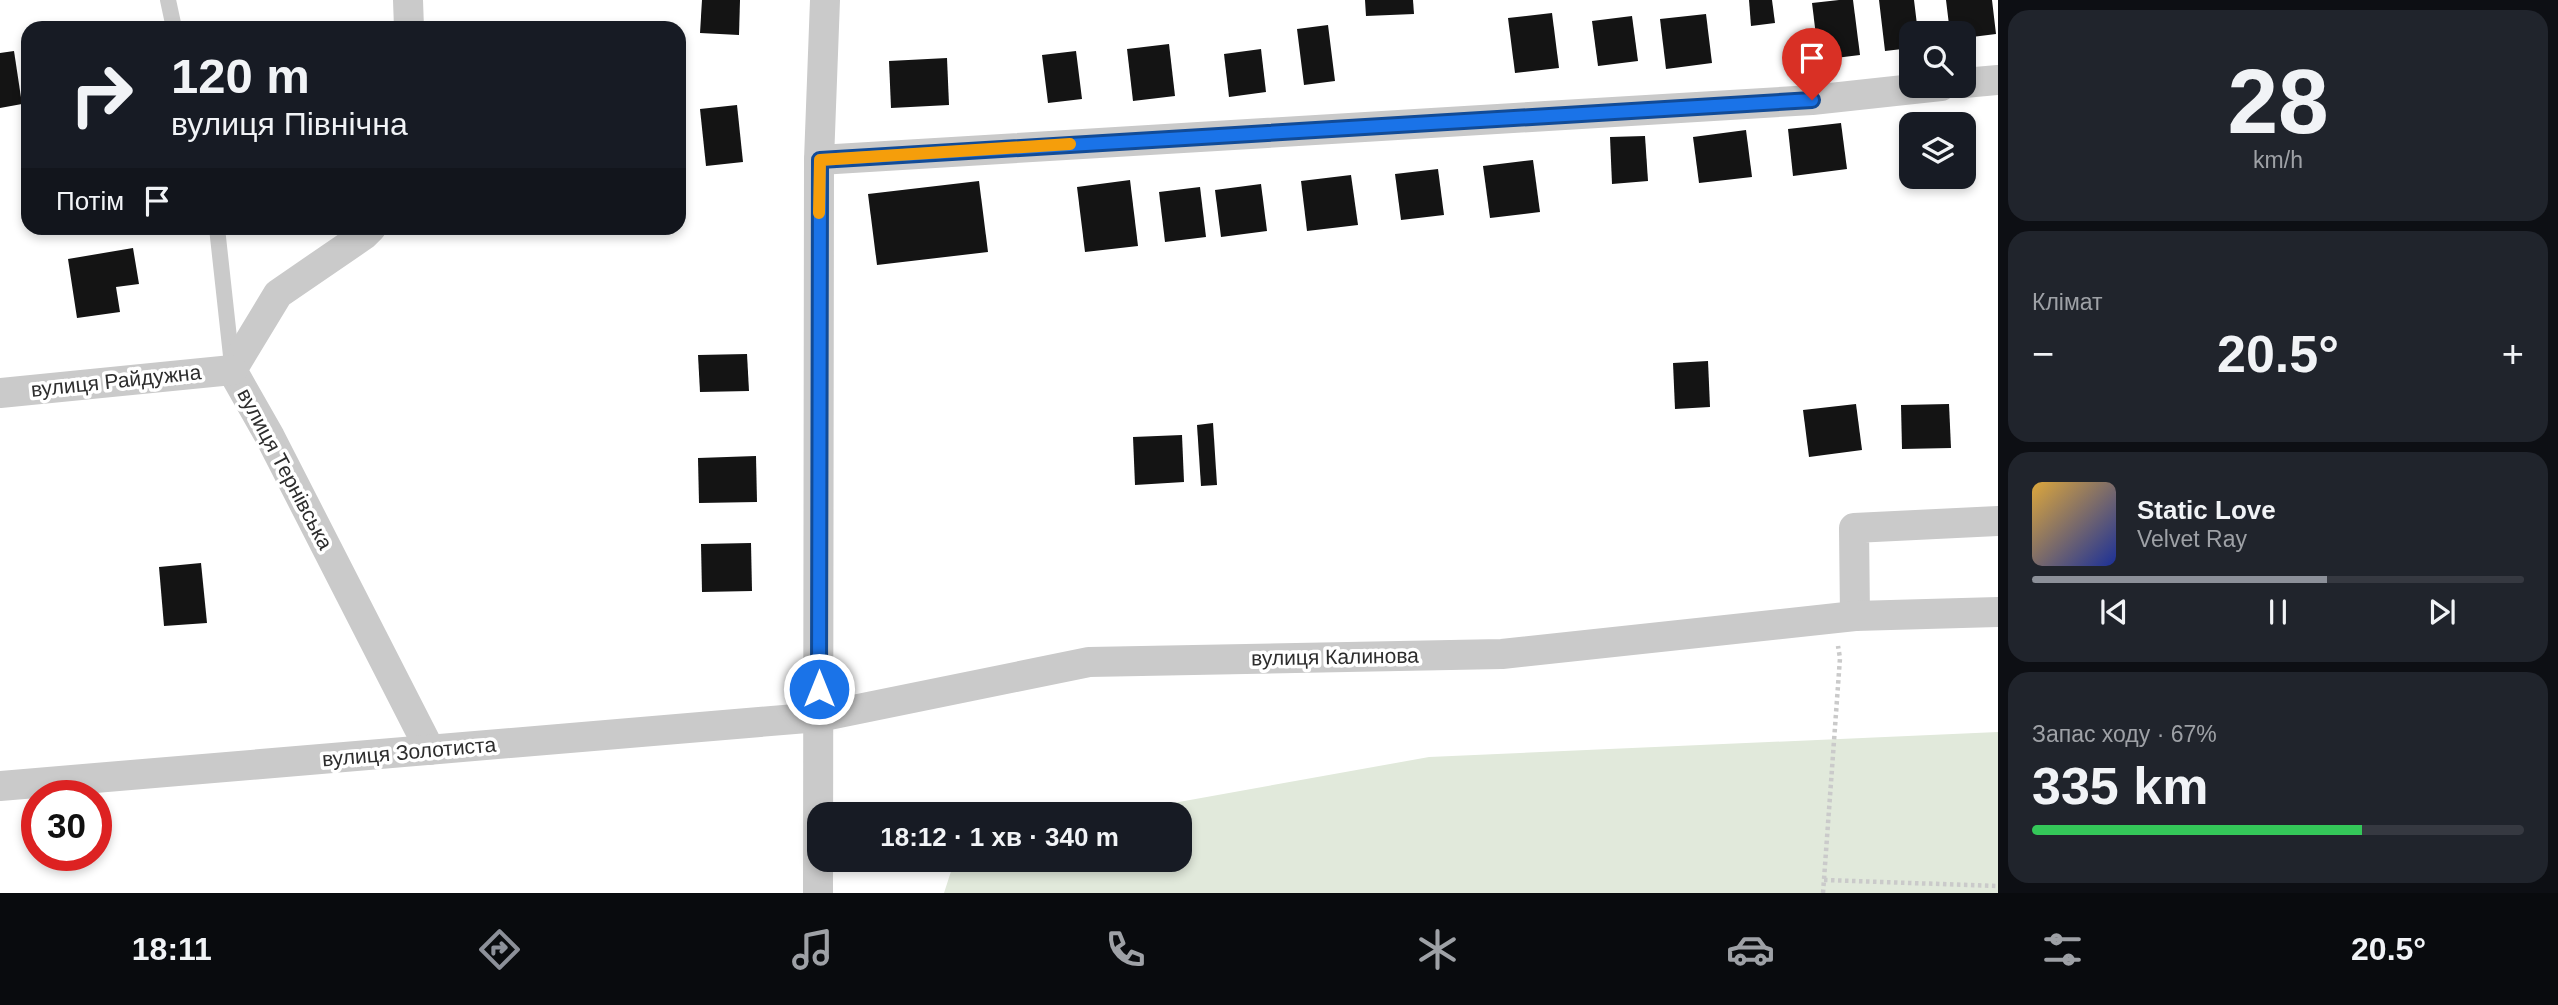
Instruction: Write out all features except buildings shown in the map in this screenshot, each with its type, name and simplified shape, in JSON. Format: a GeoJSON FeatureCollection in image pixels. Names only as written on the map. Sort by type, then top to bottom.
{"type":"FeatureCollection","features":[{"type":"Feature","properties":{"kind":"street"},"geometry":{"type":"LineString","coordinates":[[408,0],[409,21]]}},
{"type":"Feature","properties":{"kind":"street"},"geometry":{"type":"LineString","coordinates":[[818,893],[820,160],[825,0]]}},
{"type":"Feature","properties":{"kind":"street"},"geometry":{"type":"LineString","coordinates":[[1976,82],[1998,80]]}},
{"type":"Feature","properties":{"kind":"street"},"geometry":{"type":"LineString","coordinates":[[820,160],[1812,100],[1899,91]]}},
{"type":"Feature","properties":{"kind":"street","name":"вулиця Тернівська"},"geometry":{"type":"LineString","coordinates":[[364,235],[278,295],[232,370],[270,437],[430,750]]}},
{"type":"Feature","properties":{"kind":"street","name":"вулиця Райдужна"},"geometry":{"type":"LineString","coordinates":[[0,393],[232,370]]}},
{"type":"Feature","properties":{"kind":"street"},"geometry":{"type":"LineString","coordinates":[[1845,617],[1854,528],[1998,521]]}},
{"type":"Feature","properties":{"kind":"street","name":"вулиця Калинова"},"geometry":{"type":"LineString","coordinates":[[818,717],[1089,662],[1502,654],[1845,617],[1998,611]]}},
{"type":"Feature","properties":{"kind":"street","name":"вулиця Золотиста"},"geometry":{"type":"LineString","coordinates":[[0,786],[818,717]]}},
{"type":"Feature","properties":{"kind":"lane"},"geometry":{"type":"LineString","coordinates":[[168,0],[172,21]]}},
{"type":"Feature","properties":{"kind":"lane"},"geometry":{"type":"LineString","coordinates":[[218,235],[232,370]]}},
{"type":"Feature","properties":{"kind":"path"},"geometry":{"type":"LineString","coordinates":[[1823,893],[1845,617]]}},
{"type":"Feature","properties":{"kind":"path"},"geometry":{"type":"LineString","coordinates":[[1824,880],[1998,886]]}},
{"type":"Feature","properties":{"kind":"shaded area"},"geometry":{"type":"Polygon","coordinates":[[[1998,732],[1998,893],[944,893],[951,872],[1192,872],[1192,802],[1179,802],[1429,757],[1998,732]]]}},
{"type":"Feature","properties":{"kind":"slow traffic"},"geometry":{"type":"LineString","coordinates":[[819,213],[820,160],[1070,144]]}},
{"type":"Feature","properties":{"kind":"route"},"geometry":{"type":"LineString","coordinates":[[819,689],[820,160],[1812,100]]}}]}
